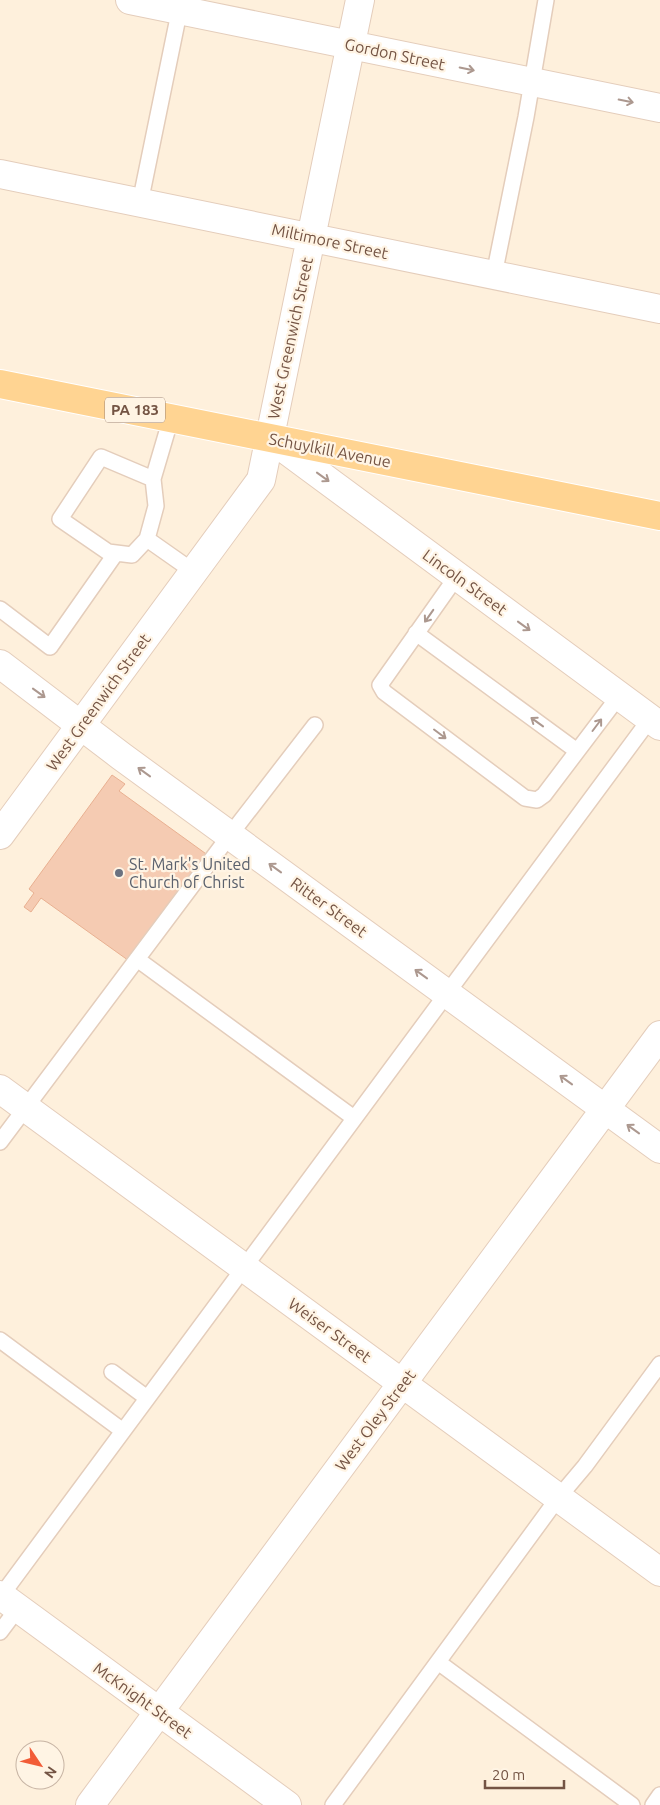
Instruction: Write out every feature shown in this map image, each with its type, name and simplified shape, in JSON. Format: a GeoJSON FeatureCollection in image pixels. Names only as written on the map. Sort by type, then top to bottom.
{"type":"FeatureCollection","features":[{"type":"Feature","properties":{"kind":"main road","name":"Schuylkill Avenue"},"geometry":{"type":"LineString","coordinates":[[0,384],[660,516]]}},
{"type":"Feature","properties":{"kind":"street","name":"Gordon Street"},"geometry":{"type":"LineString","coordinates":[[130,0],[180,5],[351,45],[660,108]]}},
{"type":"Feature","properties":{"kind":"street","name":"West Greenwich Street"},"geometry":{"type":"LineString","coordinates":[[0,835],[261,480],[360,0]]}},
{"type":"Feature","properties":{"kind":"street","name":"Miltimore Street"},"geometry":{"type":"LineString","coordinates":[[0,174],[660,309]]}},
{"type":"Feature","properties":{"kind":"street","name":"Lincoln Street"},"geometry":{"type":"LineString","coordinates":[[270,438],[657,723]]}},
{"type":"Feature","properties":{"kind":"street","name":"Ritter Street"},"geometry":{"type":"LineString","coordinates":[[0,664],[230,835],[660,1149]]}},
{"type":"Feature","properties":{"kind":"street","name":"West Oley Street"},"geometry":{"type":"LineString","coordinates":[[90,1805],[660,1035]]}},
{"type":"Feature","properties":{"kind":"street","name":"Weiser Street"},"geometry":{"type":"LineString","coordinates":[[0,1089],[660,1572]]}},
{"type":"Feature","properties":{"kind":"street","name":"McKnight Street"},"geometry":{"type":"LineString","coordinates":[[6,1600],[287,1805]]}},
{"type":"Feature","properties":{"kind":"lane"},"geometry":{"type":"LineString","coordinates":[[494,275],[546,0]]}},
{"type":"Feature","properties":{"kind":"lane"},"geometry":{"type":"LineString","coordinates":[[140,203],[180,5]]}},
{"type":"Feature","properties":{"kind":"lane"},"geometry":{"type":"LineString","coordinates":[[153,479],[101,457],[60,519],[108,552],[132,555],[147,539],[156,506],[153,479],[171,418]]}},
{"type":"Feature","properties":{"kind":"lane"},"geometry":{"type":"LineString","coordinates":[[147,539],[194,572]]}},
{"type":"Feature","properties":{"kind":"lane"},"geometry":{"type":"LineString","coordinates":[[0,609],[50,646],[116,553]]}},
{"type":"Feature","properties":{"kind":"lane"},"geometry":{"type":"LineString","coordinates":[[457,576],[380,685],[384,692],[525,798],[537,800],[544,795],[619,696]]}},
{"type":"Feature","properties":{"kind":"lane"},"geometry":{"type":"LineString","coordinates":[[416,633],[577,751]]}},
{"type":"Feature","properties":{"kind":"lane"},"geometry":{"type":"LineString","coordinates":[[0,1632],[6,1600],[123,1430],[447,992],[657,723]]}},
{"type":"Feature","properties":{"kind":"lane"},"geometry":{"type":"LineString","coordinates":[[0,1142],[27,1109],[230,835],[315,725]]}},
{"type":"Feature","properties":{"kind":"lane"},"geometry":{"type":"LineString","coordinates":[[137,959],[354,1118]]}},
{"type":"Feature","properties":{"kind":"lane"},"geometry":{"type":"LineString","coordinates":[[0,1340],[123,1430]]}},
{"type":"Feature","properties":{"kind":"lane"},"geometry":{"type":"LineString","coordinates":[[333,1805],[558,1498],[585,1466],[660,1364]]}},
{"type":"Feature","properties":{"kind":"lane"},"geometry":{"type":"LineString","coordinates":[[112,1372],[147,1398]]}},
{"type":"Feature","properties":{"kind":"lane"},"geometry":{"type":"LineString","coordinates":[[438,1662],[632,1805]]}},
{"type":"Feature","properties":{"kind":"lane"},"geometry":{"type":"LineString","coordinates":[[653,1805],[660,1795]]}},
{"type":"Feature","properties":{"kind":"building","name":"St. Mark's United Church of Christ"},"geometry":{"type":"Polygon","coordinates":[[[112,775],[125,784],[119,791],[209,856],[132,963],[41,898],[31,912],[24,907],[34,893],[29,889],[112,775]]]}},
{"type":"Feature","properties":{"kind":"place","name":"St. Mark's United Church of Christ"},"geometry":{"type":"Point","coordinates":[119,873]}}]}
